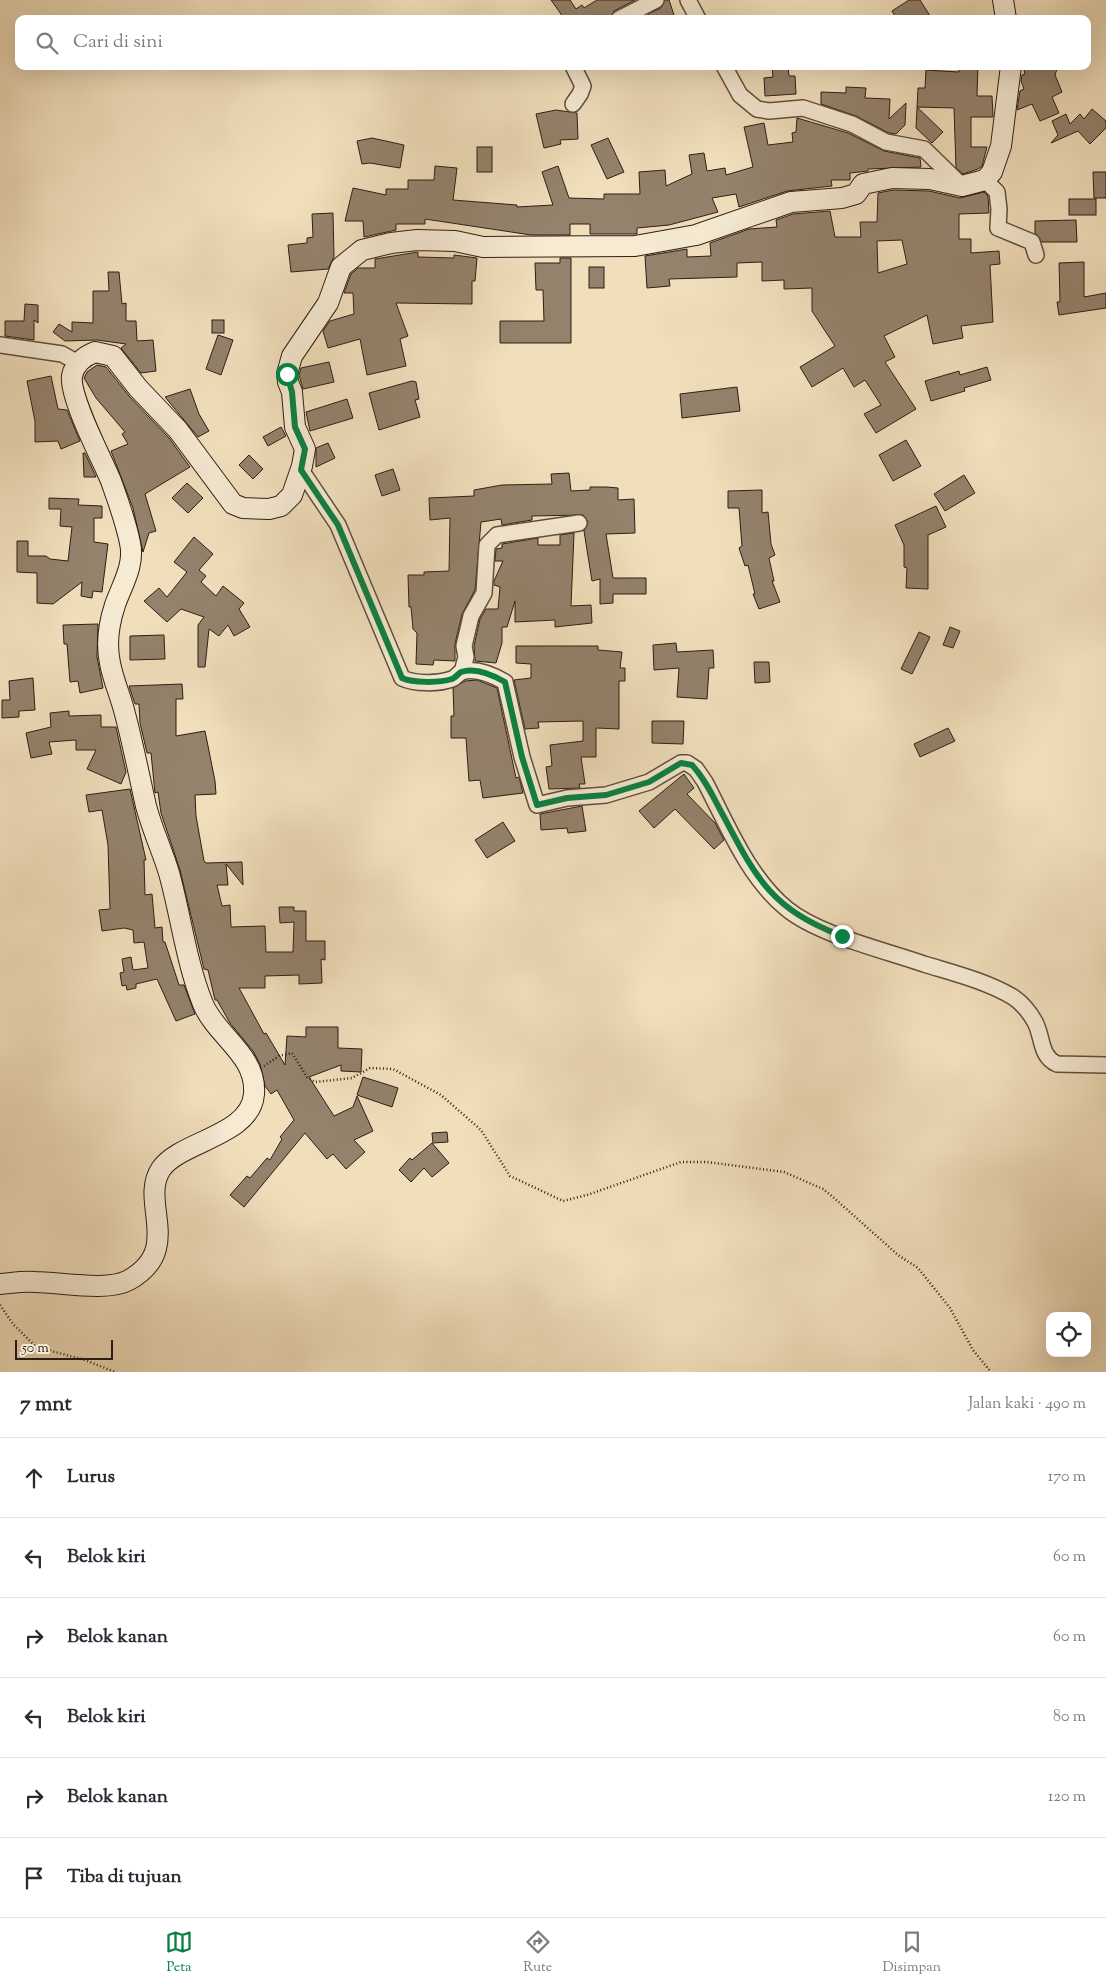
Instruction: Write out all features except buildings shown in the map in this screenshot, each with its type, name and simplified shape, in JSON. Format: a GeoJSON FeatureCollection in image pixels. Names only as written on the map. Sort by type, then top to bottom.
{"type":"FeatureCollection","features":[{"type":"Feature","properties":{"kind":"street"},"geometry":{"type":"LineString","coordinates":[[627,15],[656,0]]}},
{"type":"Feature","properties":{"kind":"street"},"geometry":{"type":"LineString","coordinates":[[688,0],[696,15]]}},
{"type":"Feature","properties":{"kind":"street"},"geometry":{"type":"LineString","coordinates":[[1003,0],[1005,15]]}},
{"type":"Feature","properties":{"kind":"street"},"geometry":{"type":"LineString","coordinates":[[573,104],[583,86],[575,70]]}},
{"type":"Feature","properties":{"kind":"street"},"geometry":{"type":"LineString","coordinates":[[726,70],[740,95],[757,109],[769,112],[803,108],[852,124],[886,142],[924,149],[962,186]]}},
{"type":"Feature","properties":{"kind":"street"},"geometry":{"type":"LineString","coordinates":[[0,1284],[32,1282],[112,1286],[126,1282],[140,1272],[152,1259],[159,1238],[155,1187],[158,1173],[164,1164],[175,1157],[235,1124],[250,1107],[254,1095],[252,1074],[243,1056],[218,1028],[204,1005],[184,936],[169,874],[147,808],[126,718],[110,665],[108,648],[110,626],[114,608],[129,571],[131,549],[110,481],[74,393],[72,376],[76,367],[86,355],[95,352],[113,356],[138,388],[178,430],[225,496],[243,508],[256,510],[281,506],[292,495],[301,470],[305,449],[295,427],[292,392],[287,374],[289,365],[292,356],[328,303],[340,267],[362,250],[391,243],[417,240],[455,241],[483,247],[634,246],[696,235],[791,202],[842,198],[856,194],[863,184],[892,178],[930,179],[962,186],[985,180],[992,172],[1001,146],[1010,70]]}},
{"type":"Feature","properties":{"kind":"street"},"geometry":{"type":"LineString","coordinates":[[985,180],[997,192],[999,209],[998,228],[1032,242],[1036,255]]}},
{"type":"Feature","properties":{"kind":"street"},"geometry":{"type":"LineString","coordinates":[[0,345],[62,354],[71,359],[76,367]]}},
{"type":"Feature","properties":{"kind":"street"},"geometry":{"type":"LineString","coordinates":[[301,470],[338,525],[402,678],[416,682],[452,679],[462,672],[479,671],[505,682],[522,757],[537,805],[567,798],[606,795],[649,782],[681,763],[687,763],[696,769],[705,782],[754,872],[787,909],[823,929],[966,977],[1013,998],[1026,1008],[1036,1023],[1047,1057],[1057,1064],[1106,1065]]}},
{"type":"Feature","properties":{"kind":"street"},"geometry":{"type":"LineString","coordinates":[[462,672],[466,657],[464,646],[471,616],[484,593],[487,545],[497,535],[579,523]]}},
{"type":"Feature","properties":{"kind":"path"},"geometry":{"type":"LineString","coordinates":[[252,1074],[288,1052],[292,1053],[307,1077],[315,1082],[352,1078],[370,1068],[393,1069],[441,1096],[481,1130],[510,1176],[563,1201],[587,1196],[682,1162],[707,1162],[784,1172],[833,1196],[898,1255],[918,1268],[950,1308],[973,1350],[990,1372]]}},
{"type":"Feature","properties":{"kind":"path"},"geometry":{"type":"LineString","coordinates":[[0,1305],[13,1324],[36,1347],[85,1360],[114,1372]]}},
{"type":"Feature","properties":{"kind":"route"},"geometry":{"type":"LineString","coordinates":[[287,374],[292,392],[295,427],[305,449],[301,470],[338,525],[382,626],[393,660],[402,678],[416,682],[452,679],[462,672],[479,671],[505,682],[522,757],[537,805],[544,805],[567,798],[606,795],[649,782],[681,763],[692,765],[705,782],[746,860],[763,883],[787,909],[802,919],[842,936]]}}]}
